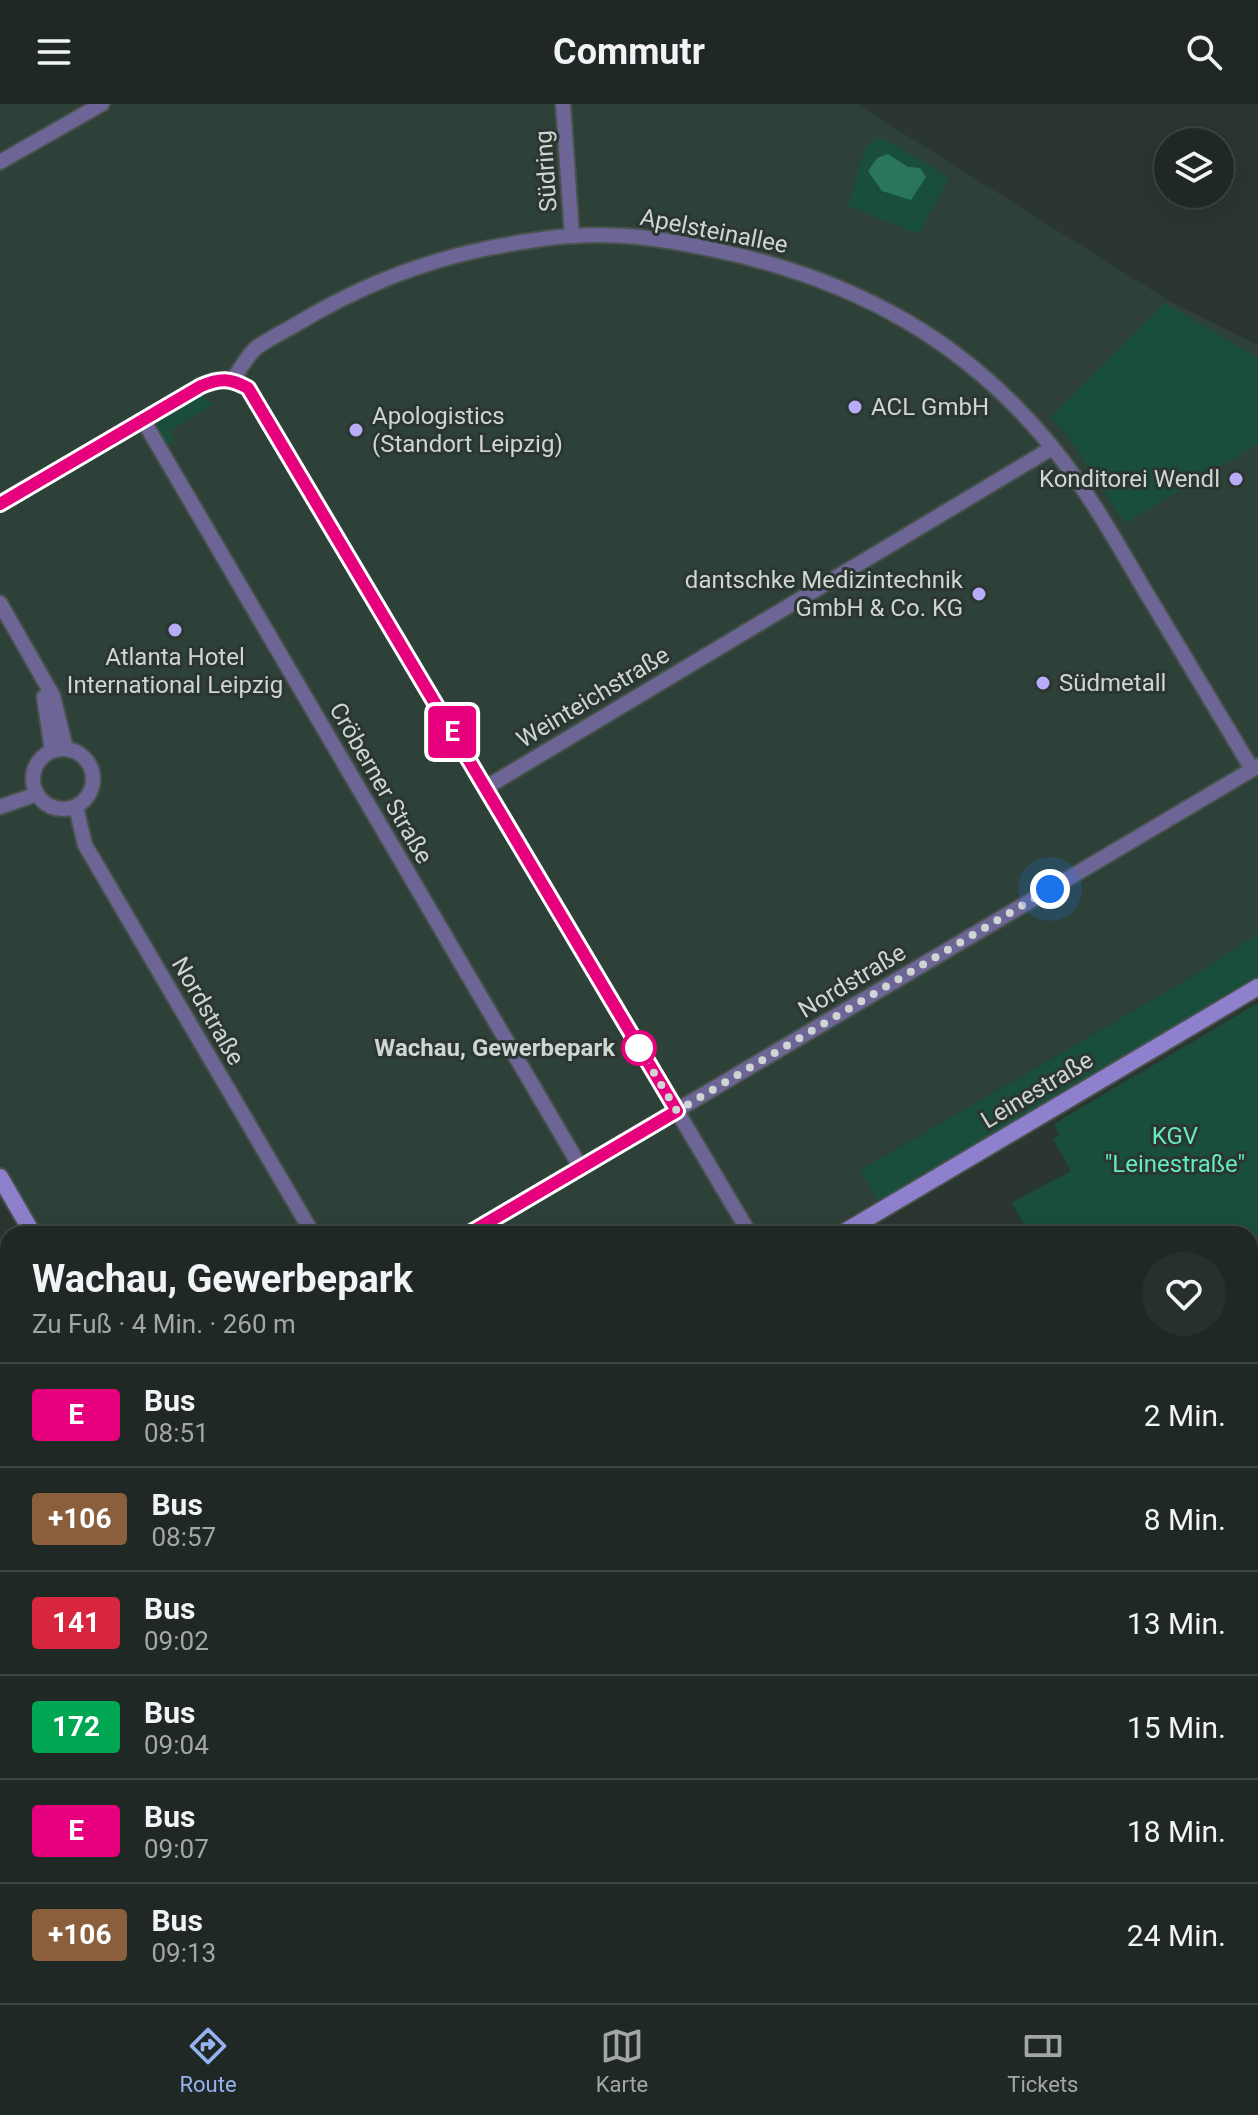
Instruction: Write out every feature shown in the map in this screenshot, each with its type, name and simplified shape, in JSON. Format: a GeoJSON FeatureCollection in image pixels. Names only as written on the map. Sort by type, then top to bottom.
{"type":"FeatureCollection","features":[{"type":"Feature","properties":{"kind":"main road","name":"Leinestraße"},"geometry":{"type":"LineString","coordinates":[[855,1226],[1258,987]]}},
{"type":"Feature","properties":{"kind":"main road"},"geometry":{"type":"LineString","coordinates":[[0,1177],[28,1226]]}},
{"type":"Feature","properties":{"kind":"street"},"geometry":{"type":"LineString","coordinates":[[0,162],[102,104]]}},
{"type":"Feature","properties":{"kind":"street","name":"Südring"},"geometry":{"type":"LineString","coordinates":[[563,104],[572,236]]}},
{"type":"Feature","properties":{"kind":"street","name":"Apelsteinallee"},"geometry":{"type":"LineString","coordinates":[[233,379],[254,350],[334,301],[448,256],[572,236],[614,235],[667,240],[791,268],[877,303],[927,333],[993,382],[1052,448],[1114,538],[1255,768]]}},
{"type":"Feature","properties":{"kind":"street"},"geometry":{"type":"LineString","coordinates":[[0,504],[201,386],[216,380],[233,379],[248,388],[745,1226]]}},
{"type":"Feature","properties":{"kind":"street","name":"Cröberner Straße"},"geometry":{"type":"LineString","coordinates":[[143,420],[581,1168]]}},
{"type":"Feature","properties":{"kind":"street","name":"Weinteichstraße"},"geometry":{"type":"LineString","coordinates":[[485,788],[1052,448]]}},
{"type":"Feature","properties":{"kind":"street"},"geometry":{"type":"LineString","coordinates":[[0,603],[41,672],[59,750]]}},
{"type":"Feature","properties":{"kind":"street"},"geometry":{"type":"LineString","coordinates":[[59,750],[82,756],[93,771],[92,790],[76,807],[67,809],[52,807],[37,794],[33,784],[35,768],[45,755],[59,750]]}},
{"type":"Feature","properties":{"kind":"street","name":"Nordstraße"},"geometry":{"type":"LineString","coordinates":[[482,1226],[1255,768]]}},
{"type":"Feature","properties":{"kind":"street"},"geometry":{"type":"LineString","coordinates":[[0,807],[37,794]]}},
{"type":"Feature","properties":{"kind":"street","name":"Nordstraße"},"geometry":{"type":"LineString","coordinates":[[76,807],[85,845],[308,1226]]}},
{"type":"Feature","properties":{"kind":"shaded area"},"geometry":{"type":"Polygon","coordinates":[[[0,104],[857,104],[1169,301],[1258,345],[1258,934],[1188,979],[861,1169],[883,1209],[854,1226],[28,1226],[0,1177],[0,104]]]}},
{"type":"Feature","properties":{"kind":"shaded area"},"geometry":{"type":"Polygon","coordinates":[[[888,154],[908,167],[920,168],[926,177],[911,200],[882,191],[868,171],[877,158],[888,154]]]}},
{"type":"Feature","properties":{"kind":"green space"},"geometry":{"type":"Polygon","coordinates":[[[880,137],[949,177],[919,234],[848,206],[866,146],[880,137]]]}},
{"type":"Feature","properties":{"kind":"green space"},"geometry":{"type":"Polygon","coordinates":[[[1165,303],[1258,358],[1258,444],[1125,523],[1064,430],[1050,418],[1165,303]]]}},
{"type":"Feature","properties":{"kind":"green space"},"geometry":{"type":"Polygon","coordinates":[[[203,393],[208,402],[215,404],[169,431],[175,441],[166,446],[156,429],[158,421],[203,393]]]}},
{"type":"Feature","properties":{"kind":"green space"},"geometry":{"type":"Polygon","coordinates":[[[1258,934],[1258,987],[883,1209],[860,1170],[1188,979],[1258,934]]]}},
{"type":"Feature","properties":{"kind":"green space","name":"KGV \"Leinestraße\""},"geometry":{"type":"Polygon","coordinates":[[[1258,1003],[1258,1226],[1025,1226],[1011,1203],[1071,1171],[1053,1139],[1059,1135],[1054,1124],[1258,1003]]]}},
{"type":"Feature","properties":{"kind":"bus line","name":"E"},"geometry":{"type":"LineString","coordinates":[[0,504],[201,386],[216,380],[233,379],[248,388],[677,1111],[482,1226]]}},
{"type":"Feature","properties":{"kind":"place","name":"ACL GmbH"},"geometry":{"type":"Point","coordinates":[855,407]}},
{"type":"Feature","properties":{"kind":"place","name":"Apologistics (Standort Leipzig)"},"geometry":{"type":"Point","coordinates":[356,430]}},
{"type":"Feature","properties":{"kind":"place","name":"Konditorei Wendl"},"geometry":{"type":"Point","coordinates":[1236,479]}},
{"type":"Feature","properties":{"kind":"place","name":"dantschke Medizintechnik GmbH & Co. KG"},"geometry":{"type":"Point","coordinates":[979,594]}},
{"type":"Feature","properties":{"kind":"place","name":"Atlanta Hotel International Leipzig"},"geometry":{"type":"Point","coordinates":[175,630]}},
{"type":"Feature","properties":{"kind":"place","name":"Südmetall"},"geometry":{"type":"Point","coordinates":[1043,683]}},
{"type":"Feature","properties":{"kind":"place","name":"Wachau, Gewerbepark"},"geometry":{"type":"Point","coordinates":[639,1048]}},
{"type":"Feature","properties":{"kind":"route"},"geometry":{"type":"LineString","coordinates":[[639,1048],[677,1111],[1050,889]]}}]}
